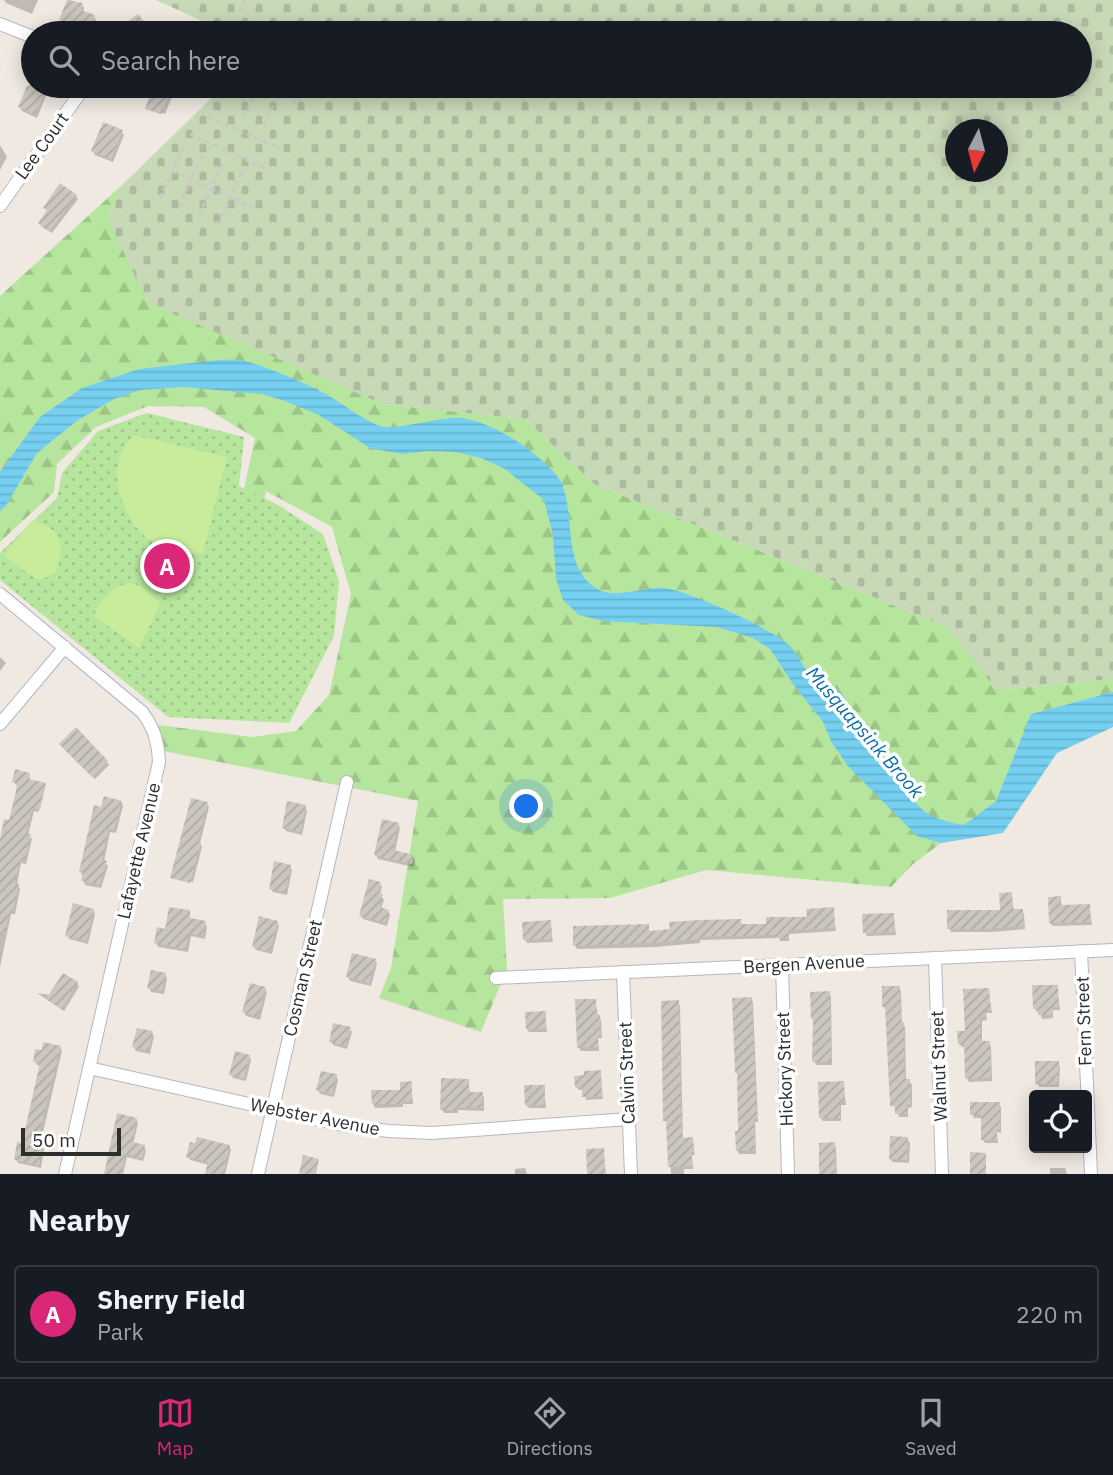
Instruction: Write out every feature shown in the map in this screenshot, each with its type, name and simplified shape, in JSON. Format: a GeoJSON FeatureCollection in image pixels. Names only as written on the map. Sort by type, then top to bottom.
{"type":"FeatureCollection","features":[{"type":"Feature","properties":{"kind":"street"},"geometry":{"type":"LineString","coordinates":[[0,24],[21,32]]}},
{"type":"Feature","properties":{"kind":"street","name":"Lee Court"},"geometry":{"type":"LineString","coordinates":[[0,206],[76,98]]}},
{"type":"Feature","properties":{"kind":"street","name":"Lafayette Avenue"},"geometry":{"type":"LineString","coordinates":[[0,594],[142,712],[159,745],[159,762],[65,1174]]}},
{"type":"Feature","properties":{"kind":"street"},"geometry":{"type":"LineString","coordinates":[[0,724],[65,648]]}},
{"type":"Feature","properties":{"kind":"street","name":"Cosman Street"},"geometry":{"type":"LineString","coordinates":[[258,1174],[347,782]]}},
{"type":"Feature","properties":{"kind":"street","name":"Bergen Avenue"},"geometry":{"type":"LineString","coordinates":[[496,978],[1113,950]]}},
{"type":"Feature","properties":{"kind":"street","name":"Fern Street"},"geometry":{"type":"LineString","coordinates":[[1081,951],[1091,1174]]}},
{"type":"Feature","properties":{"kind":"street","name":"Walnut Street"},"geometry":{"type":"LineString","coordinates":[[935,958],[942,1174]]}},
{"type":"Feature","properties":{"kind":"street","name":"Hickory Street"},"geometry":{"type":"LineString","coordinates":[[782,965],[789,1174]]}},
{"type":"Feature","properties":{"kind":"street","name":"Calvin Street"},"geometry":{"type":"LineString","coordinates":[[623,972],[631,1174]]}},
{"type":"Feature","properties":{"kind":"street","name":"Webster Avenue"},"geometry":{"type":"LineString","coordinates":[[89,1068],[346,1126],[388,1132],[432,1133],[629,1119]]}},
{"type":"Feature","properties":{"kind":"path"},"geometry":{"type":"LineString","coordinates":[[240,11],[245,0]]}},
{"type":"Feature","properties":{"kind":"path"},"geometry":{"type":"LineString","coordinates":[[244,117],[254,98]]}},
{"type":"Feature","properties":{"kind":"path"},"geometry":{"type":"LineString","coordinates":[[264,126],[276,98]]}},
{"type":"Feature","properties":{"kind":"path"},"geometry":{"type":"LineString","coordinates":[[286,98],[299,104]]}},
{"type":"Feature","properties":{"kind":"path"},"geometry":{"type":"LineString","coordinates":[[208,117],[279,148]]}},
{"type":"Feature","properties":{"kind":"path"},"geometry":{"type":"LineString","coordinates":[[190,134],[269,170]]}},
{"type":"Feature","properties":{"kind":"path"},"geometry":{"type":"LineString","coordinates":[[160,198],[184,146]]}},
{"type":"Feature","properties":{"kind":"path"},"geometry":{"type":"LineString","coordinates":[[179,207],[202,155]]}},
{"type":"Feature","properties":{"kind":"path"},"geometry":{"type":"LineString","coordinates":[[199,215],[222,164]]}},
{"type":"Feature","properties":{"kind":"path"},"geometry":{"type":"LineString","coordinates":[[172,171],[253,207]]}},
{"type":"Feature","properties":{"kind":"path"},"geometry":{"type":"LineString","coordinates":[[219,224],[242,173]]}},
{"type":"Feature","properties":{"kind":"green space"},"geometry":{"type":"Polygon","coordinates":[[[156,0],[1113,0],[1113,679],[997,690],[947,627],[594,484],[525,419],[383,404],[148,303],[108,220],[121,186],[212,98],[1092,98],[1092,21],[202,21],[156,0]]]}},
{"type":"Feature","properties":{"kind":"green space"},"geometry":{"type":"Polygon","coordinates":[[[121,186],[108,220],[383,404],[525,419],[594,484],[947,627],[998,690],[1113,679],[1113,692],[1031,714],[996,801],[912,865],[891,887],[706,870],[610,898],[503,899],[507,969],[481,1032],[379,998],[391,968],[418,801],[158,750],[150,724],[252,737],[296,731],[329,695],[351,594],[332,527],[266,491],[260,527],[237,521],[255,438],[204,407],[148,406],[96,427],[57,464],[54,492],[0,542],[0,296],[121,186]]]}},
{"type":"Feature","properties":{"kind":"green space"},"geometry":{"type":"Polygon","coordinates":[[[147,413],[244,437],[239,486],[278,505],[323,534],[339,581],[334,636],[289,723],[168,717],[0,580],[0,553],[57,498],[62,473],[98,431],[147,413]]]}},
{"type":"Feature","properties":{"kind":"green space"},"geometry":{"type":"Polygon","coordinates":[[[133,435],[227,457],[203,553],[163,548],[142,534],[128,516],[120,493],[117,470],[121,453],[133,435]]]}},
{"type":"Feature","properties":{"kind":"green space"},"geometry":{"type":"Polygon","coordinates":[[[31,521],[55,533],[61,546],[56,572],[39,581],[4,556],[31,521]]]}},
{"type":"Feature","properties":{"kind":"green space"},"geometry":{"type":"Polygon","coordinates":[[[129,583],[141,586],[161,603],[139,648],[93,616],[111,591],[129,583]]]}},
{"type":"Feature","properties":{"kind":"water"},"geometry":{"type":"Polygon","coordinates":[[[240,360],[283,374],[307,384],[384,427],[452,418],[466,419],[481,423],[513,439],[542,461],[562,483],[575,560],[587,581],[597,589],[612,593],[657,588],[677,591],[709,602],[775,635],[793,650],[811,674],[842,694],[858,738],[889,767],[919,806],[935,817],[964,825],[996,801],[1031,714],[1113,692],[1113,727],[1057,753],[1003,833],[941,843],[917,836],[847,765],[831,741],[823,722],[770,649],[753,638],[717,627],[604,621],[579,615],[563,600],[556,579],[553,535],[544,500],[505,469],[481,458],[456,452],[402,454],[370,448],[319,415],[262,394],[183,387],[140,390],[114,399],[78,420],[37,453],[0,511],[0,472],[40,417],[82,388],[139,369],[240,360]]]}},
{"type":"Feature","properties":{"kind":"building"},"geometry":{"type":"Polygon","coordinates":[[[67,0],[83,3],[81,10],[95,15],[93,21],[59,20],[67,0]]]}},
{"type":"Feature","properties":{"kind":"building"},"geometry":{"type":"Polygon","coordinates":[[[138,14],[144,21],[128,21],[138,14]]]}},
{"type":"Feature","properties":{"kind":"building"},"geometry":{"type":"Polygon","coordinates":[[[22,98],[43,98],[35,115],[18,107],[22,98]]]}},
{"type":"Feature","properties":{"kind":"building"},"geometry":{"type":"Polygon","coordinates":[[[149,98],[168,98],[161,114],[145,109],[149,98]]]}},
{"type":"Feature","properties":{"kind":"building"},"geometry":{"type":"Polygon","coordinates":[[[103,122],[123,130],[111,159],[91,151],[103,122]]]}},
{"type":"Feature","properties":{"kind":"building"},"geometry":{"type":"Polygon","coordinates":[[[60,183],[77,195],[49,231],[38,223],[47,210],[43,208],[60,183]]]}},
{"type":"Feature","properties":{"kind":"building"},"geometry":{"type":"Polygon","coordinates":[[[76,727],[108,761],[92,777],[59,744],[76,727]]]}},
{"type":"Feature","properties":{"kind":"building"},"geometry":{"type":"Polygon","coordinates":[[[15,769],[30,773],[29,779],[46,783],[40,810],[32,808],[26,833],[31,834],[25,861],[20,860],[15,883],[19,884],[13,911],[10,911],[5,934],[0,934],[0,839],[4,819],[9,820],[16,791],[17,783],[12,782],[15,769]]]}},
{"type":"Feature","properties":{"kind":"building"},"geometry":{"type":"Polygon","coordinates":[[[104,796],[122,801],[114,830],[108,829],[102,860],[107,861],[100,885],[81,881],[83,873],[79,872],[94,805],[101,807],[104,796]]]}},
{"type":"Feature","properties":{"kind":"building"},"geometry":{"type":"Polygon","coordinates":[[[191,798],[208,802],[190,883],[170,878],[191,798]]]}},
{"type":"Feature","properties":{"kind":"building"},"geometry":{"type":"Polygon","coordinates":[[[287,801],[306,805],[301,832],[282,828],[287,801]]]}},
{"type":"Feature","properties":{"kind":"building"},"geometry":{"type":"Polygon","coordinates":[[[382,819],[399,823],[393,850],[414,855],[412,864],[374,855],[382,819]]]}},
{"type":"Feature","properties":{"kind":"building"},"geometry":{"type":"Polygon","coordinates":[[[274,861],[291,865],[286,892],[269,889],[274,861]]]}},
{"type":"Feature","properties":{"kind":"building"},"geometry":{"type":"Polygon","coordinates":[[[369,879],[381,882],[378,893],[383,894],[380,907],[389,910],[385,923],[359,916],[369,879]]]}},
{"type":"Feature","properties":{"kind":"building"},"geometry":{"type":"Polygon","coordinates":[[[1012,892],[1013,909],[1023,909],[1024,926],[947,929],[947,910],[1000,910],[999,893],[1012,892]]]}},
{"type":"Feature","properties":{"kind":"building"},"geometry":{"type":"Polygon","coordinates":[[[1061,896],[1061,905],[1090,904],[1091,922],[1049,923],[1048,897],[1061,896]]]}},
{"type":"Feature","properties":{"kind":"building"},"geometry":{"type":"Polygon","coordinates":[[[73,903],[94,909],[86,941],[65,936],[73,903]]]}},
{"type":"Feature","properties":{"kind":"building"},"geometry":{"type":"Polygon","coordinates":[[[169,907],[190,910],[190,918],[206,921],[203,936],[189,933],[186,949],[154,943],[157,927],[165,929],[169,907]]]}},
{"type":"Feature","properties":{"kind":"building"},"geometry":{"type":"Polygon","coordinates":[[[834,907],[835,928],[788,930],[788,938],[776,938],[775,935],[699,937],[700,939],[652,943],[573,946],[573,926],[649,924],[649,931],[670,929],[669,922],[699,920],[741,919],[741,924],[766,924],[766,917],[807,917],[806,909],[834,907]]]}},
{"type":"Feature","properties":{"kind":"building"},"geometry":{"type":"Polygon","coordinates":[[[894,913],[895,932],[863,933],[862,914],[894,913]]]}},
{"type":"Feature","properties":{"kind":"building"},"geometry":{"type":"Polygon","coordinates":[[[259,916],[278,921],[270,952],[252,947],[259,916]]]}},
{"type":"Feature","properties":{"kind":"building"},"geometry":{"type":"Polygon","coordinates":[[[551,920],[552,939],[523,940],[522,922],[551,920]]]}},
{"type":"Feature","properties":{"kind":"building"},"geometry":{"type":"Polygon","coordinates":[[[352,953],[376,959],[369,983],[346,977],[352,953]]]}},
{"type":"Feature","properties":{"kind":"building"},"geometry":{"type":"Polygon","coordinates":[[[151,970],[166,973],[162,991],[147,988],[151,970]]]}},
{"type":"Feature","properties":{"kind":"building"},"geometry":{"type":"Polygon","coordinates":[[[63,973],[78,982],[62,1009],[46,999],[63,973]]]}},
{"type":"Feature","properties":{"kind":"building"},"geometry":{"type":"Polygon","coordinates":[[[250,983],[266,987],[258,1017],[242,1012],[250,983]]]}},
{"type":"Feature","properties":{"kind":"building"},"geometry":{"type":"Polygon","coordinates":[[[1032,985],[1058,985],[1059,1007],[1052,1007],[1052,1015],[1038,1015],[1038,1009],[1033,1009],[1032,985]]]}},
{"type":"Feature","properties":{"kind":"building"},"geometry":{"type":"Polygon","coordinates":[[[882,986],[900,986],[905,1079],[910,1079],[911,1104],[907,1104],[907,1114],[895,1114],[895,1106],[890,1106],[882,986]]]}},
{"type":"Feature","properties":{"kind":"building"},"geometry":{"type":"Polygon","coordinates":[[[989,988],[991,1010],[985,1010],[985,1017],[980,1017],[981,1041],[990,1041],[991,1078],[965,1079],[964,1044],[958,1044],[957,1031],[965,1031],[963,989],[989,988]]]}},
{"type":"Feature","properties":{"kind":"building"},"geometry":{"type":"Polygon","coordinates":[[[830,991],[831,1062],[812,1062],[813,1019],[810,992],[830,991]]]}},
{"type":"Feature","properties":{"kind":"building"},"geometry":{"type":"Polygon","coordinates":[[[752,997],[757,1119],[754,1119],[755,1151],[736,1151],[737,1073],[732,998],[752,997]]]}},
{"type":"Feature","properties":{"kind":"building"},"geometry":{"type":"Polygon","coordinates":[[[575,999],[596,999],[601,1035],[597,1035],[598,1047],[577,1048],[575,999]]]}},
{"type":"Feature","properties":{"kind":"building"},"geometry":{"type":"Polygon","coordinates":[[[679,1000],[682,1138],[693,1137],[694,1152],[691,1152],[692,1166],[668,1167],[666,1121],[663,1121],[661,1001],[679,1000]]]}},
{"type":"Feature","properties":{"kind":"building"},"geometry":{"type":"Polygon","coordinates":[[[546,1011],[546,1029],[526,1029],[525,1012],[546,1011]]]}},
{"type":"Feature","properties":{"kind":"building"},"geometry":{"type":"Polygon","coordinates":[[[333,1023],[351,1027],[346,1046],[329,1042],[333,1023]]]}},
{"type":"Feature","properties":{"kind":"building"},"geometry":{"type":"Polygon","coordinates":[[[137,1028],[153,1031],[148,1051],[132,1047],[137,1028]]]}},
{"type":"Feature","properties":{"kind":"building"},"geometry":{"type":"Polygon","coordinates":[[[43,1042],[61,1046],[38,1143],[43,1144],[39,1165],[14,1160],[17,1142],[22,1143],[40,1063],[33,1062],[35,1049],[42,1050],[43,1042]]]}},
{"type":"Feature","properties":{"kind":"building"},"geometry":{"type":"Polygon","coordinates":[[[235,1051],[250,1055],[244,1079],[229,1075],[235,1051]]]}},
{"type":"Feature","properties":{"kind":"building"},"geometry":{"type":"Polygon","coordinates":[[[1035,1061],[1059,1061],[1058,1084],[1035,1084],[1035,1061]]]}},
{"type":"Feature","properties":{"kind":"building"},"geometry":{"type":"Polygon","coordinates":[[[601,1070],[602,1096],[582,1097],[582,1087],[575,1087],[574,1076],[584,1075],[584,1071],[601,1070]]]}},
{"type":"Feature","properties":{"kind":"building"},"geometry":{"type":"Polygon","coordinates":[[[321,1071],[337,1074],[332,1094],[316,1090],[321,1071]]]}},
{"type":"Feature","properties":{"kind":"building"},"geometry":{"type":"Polygon","coordinates":[[[441,1078],[469,1079],[469,1092],[483,1092],[482,1108],[456,1107],[456,1110],[440,1110],[441,1078]]]}},
{"type":"Feature","properties":{"kind":"building"},"geometry":{"type":"Polygon","coordinates":[[[412,1081],[412,1101],[402,1101],[402,1104],[372,1104],[371,1090],[400,1090],[400,1082],[412,1081]]]}},
{"type":"Feature","properties":{"kind":"building"},"geometry":{"type":"Polygon","coordinates":[[[844,1081],[845,1101],[840,1102],[840,1118],[819,1118],[818,1082],[844,1081]]]}},
{"type":"Feature","properties":{"kind":"building"},"geometry":{"type":"Polygon","coordinates":[[[524,1085],[545,1085],[545,1105],[525,1105],[524,1085]]]}},
{"type":"Feature","properties":{"kind":"building"},"geometry":{"type":"Polygon","coordinates":[[[970,1102],[1000,1102],[1000,1129],[996,1129],[997,1140],[981,1140],[981,1114],[970,1115],[970,1102]]]}},
{"type":"Feature","properties":{"kind":"building"},"geometry":{"type":"Polygon","coordinates":[[[117,1113],[137,1118],[132,1142],[145,1145],[142,1158],[126,1154],[121,1174],[104,1174],[117,1113]]]}},
{"type":"Feature","properties":{"kind":"building"},"geometry":{"type":"Polygon","coordinates":[[[890,1136],[908,1137],[907,1160],[889,1159],[890,1136]]]}},
{"type":"Feature","properties":{"kind":"building"},"geometry":{"type":"Polygon","coordinates":[[[197,1137],[230,1145],[223,1174],[205,1174],[208,1162],[186,1157],[190,1142],[195,1143],[197,1137]]]}},
{"type":"Feature","properties":{"kind":"building"},"geometry":{"type":"Polygon","coordinates":[[[835,1142],[836,1174],[819,1174],[819,1143],[835,1142]]]}},
{"type":"Feature","properties":{"kind":"building"},"geometry":{"type":"Polygon","coordinates":[[[604,1148],[605,1174],[587,1174],[586,1149],[604,1148]]]}},
{"type":"Feature","properties":{"kind":"building"},"geometry":{"type":"Polygon","coordinates":[[[970,1152],[986,1153],[986,1174],[970,1174],[970,1152]]]}},
{"type":"Feature","properties":{"kind":"building"},"geometry":{"type":"Polygon","coordinates":[[[303,1155],[319,1159],[316,1174],[299,1174],[303,1155]]]}},
{"type":"Feature","properties":{"kind":"place","name":"Sherry Field"},"geometry":{"type":"Point","coordinates":[167,566]}},
{"type":"Feature","properties":{"kind":"water label","name":"Musquapsink Brook"},"geometry":{"type":"Point","coordinates":[865,732]}}]}
